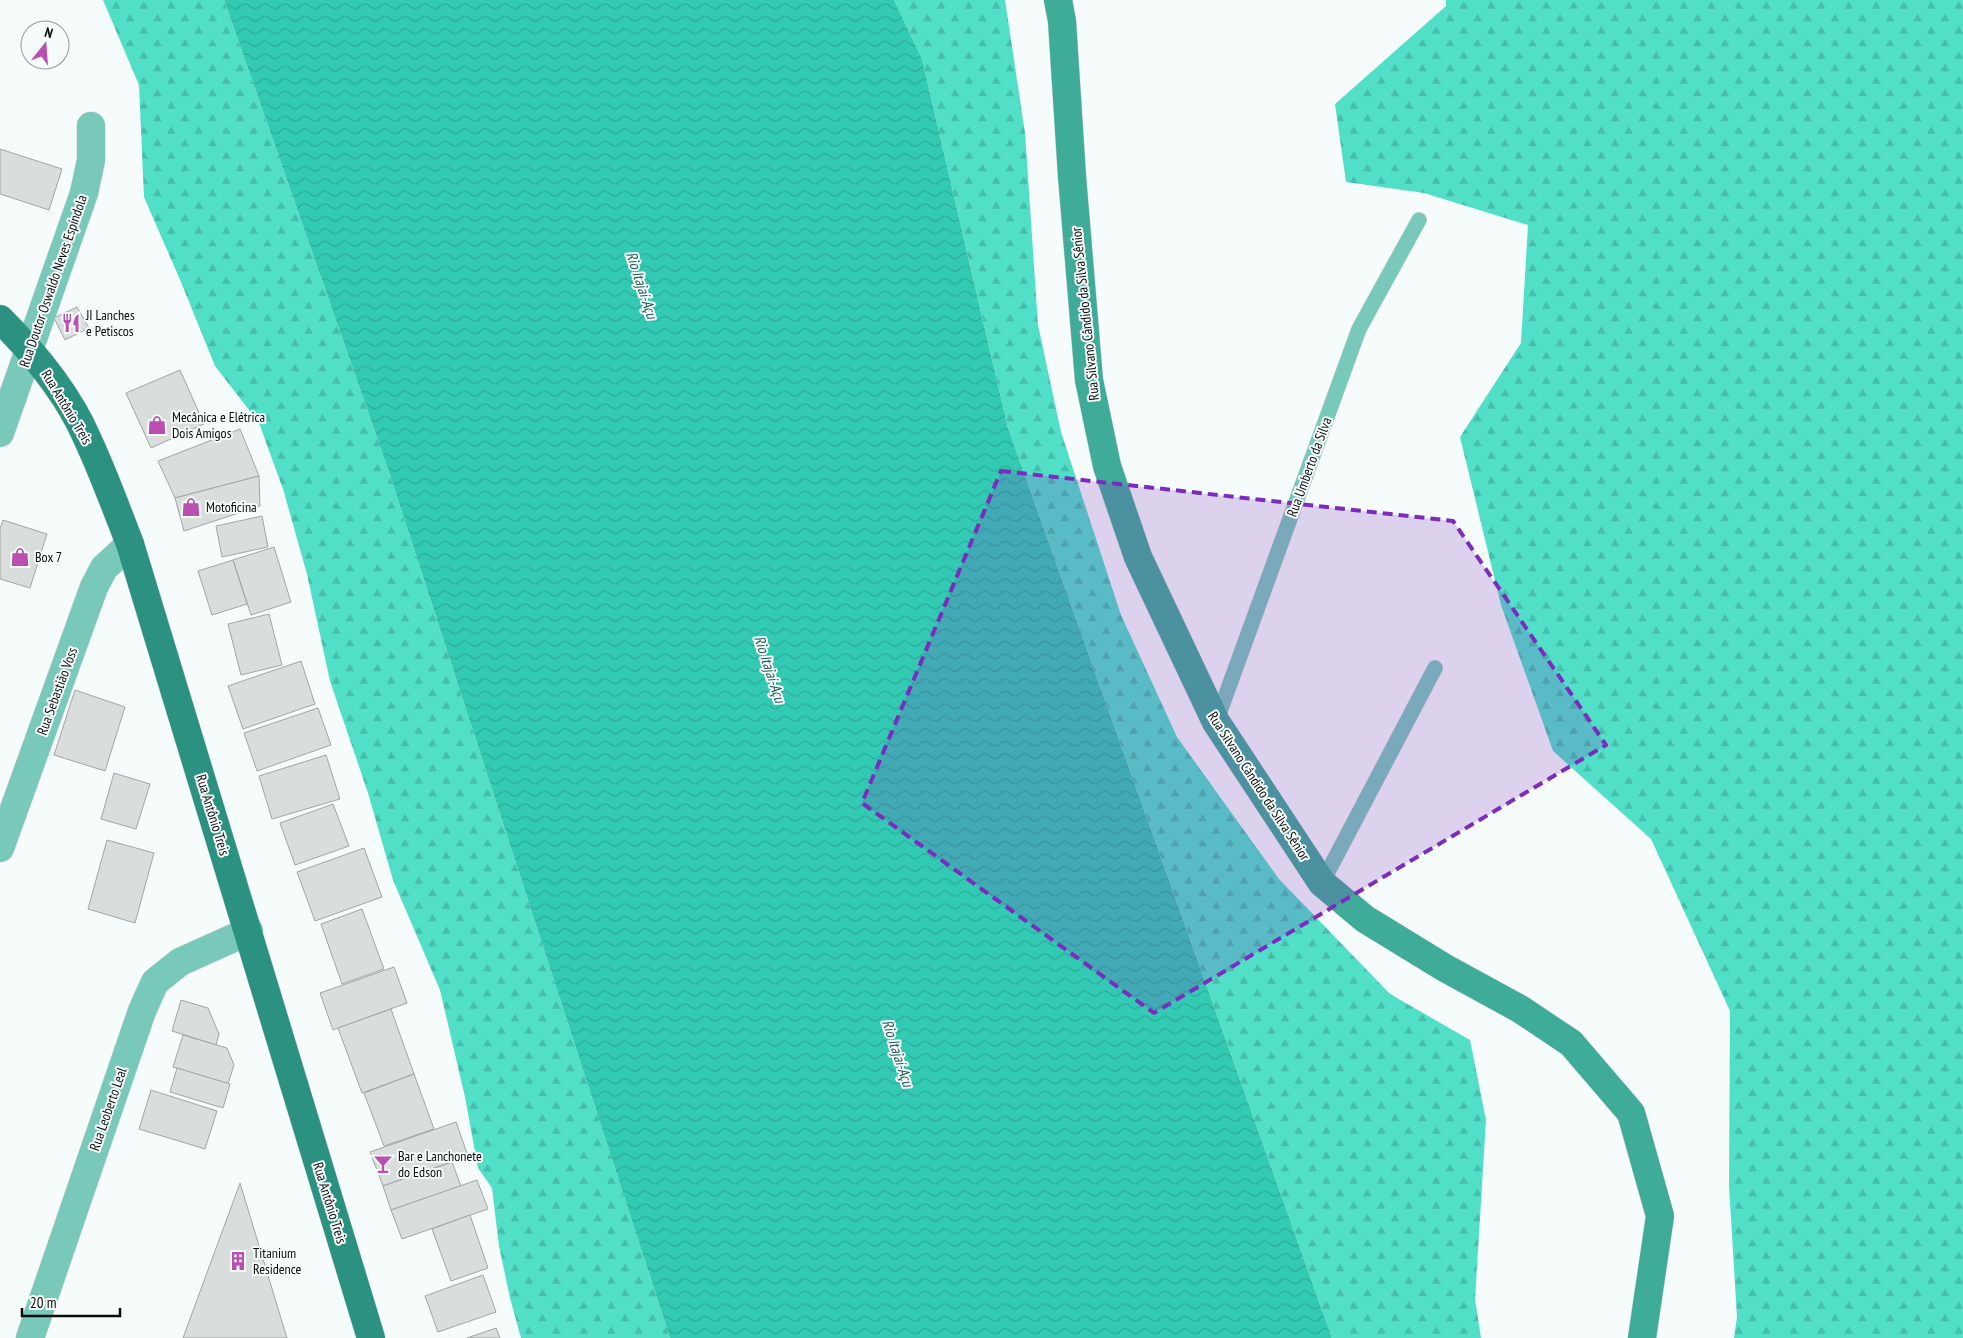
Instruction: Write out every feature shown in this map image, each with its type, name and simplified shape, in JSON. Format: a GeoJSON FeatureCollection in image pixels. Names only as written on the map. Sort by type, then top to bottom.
{"type":"FeatureCollection","features":[{"type":"Feature","properties":{"kind":"main road","name":"Rua Silvano Cândido da Silva Sênior"},"geometry":{"type":"LineString","coordinates":[[1058,0],[1062,21],[1072,176],[1089,380],[1107,466],[1138,557],[1216,722],[1322,883],[1365,919],[1445,968],[1520,1009],[1571,1043],[1631,1113],[1660,1216],[1642,1338]]}},
{"type":"Feature","properties":{"kind":"main road","name":"Rua Antônio Treis"},"geometry":{"type":"LineString","coordinates":[[0,318],[30,349],[58,388],[87,436],[130,544],[371,1338]]}},
{"type":"Feature","properties":{"kind":"street","name":"Rua Doutor Oswaldo Neves Espíndola"},"geometry":{"type":"LineString","coordinates":[[0,433],[84,193],[92,160],[91,126]]}},
{"type":"Feature","properties":{"kind":"street","name":"Rua Sebastião Voss"},"geometry":{"type":"LineString","coordinates":[[0,848],[94,586],[104,568],[130,544]]}},
{"type":"Feature","properties":{"kind":"street","name":"Rua Leoberto Leal"},"geometry":{"type":"LineString","coordinates":[[30,1338],[142,1011],[156,982],[180,962],[249,931]]}},
{"type":"Feature","properties":{"kind":"lane","name":"Rua Umberto da Silva"},"geometry":{"type":"LineString","coordinates":[[1216,722],[1359,329],[1419,220]]}},
{"type":"Feature","properties":{"kind":"lane"},"geometry":{"type":"LineString","coordinates":[[1322,883],[1435,668]]}},
{"type":"Feature","properties":{"kind":"highlighted area"},"geometry":{"type":"Polygon","coordinates":[[[1001,471],[1453,521],[1606,745],[1154,1013],[862,803],[1001,471]]]}},
{"type":"Feature","properties":{"kind":"green space"},"geometry":{"type":"Polygon","coordinates":[[[103,0],[224,0],[388,469],[670,1338],[521,1338],[499,1246],[492,1188],[478,1168],[465,1097],[440,990],[393,880],[368,793],[330,681],[307,574],[283,489],[259,423],[215,366],[144,197],[139,85],[103,0]]]}},
{"type":"Feature","properties":{"kind":"green space"},"geometry":{"type":"Polygon","coordinates":[[[894,0],[1005,0],[1025,133],[1038,325],[1061,432],[1121,615],[1177,737],[1279,879],[1390,994],[1470,1040],[1486,1120],[1475,1299],[1481,1338],[1332,1338],[1008,428],[922,59],[894,0]]]}},
{"type":"Feature","properties":{"kind":"green space"},"geometry":{"type":"Polygon","coordinates":[[[1446,0],[1963,0],[1963,1338],[1734,1338],[1737,1317],[1729,1186],[1730,1011],[1651,839],[1553,751],[1501,605],[1460,437],[1521,343],[1528,225],[1424,193],[1346,182],[1335,104],[1446,6],[1446,0]]]}},
{"type":"Feature","properties":{"kind":"water","name":"Rio Itajaí-Açu"},"geometry":{"type":"Polygon","coordinates":[[[224,0],[894,0],[922,59],[1008,428],[1332,1338],[670,1338],[388,469],[224,0]]]}},
{"type":"Feature","properties":{"kind":"building"},"geometry":{"type":"Polygon","coordinates":[[[0,149],[62,169],[49,210],[0,194],[0,149]]]}},
{"type":"Feature","properties":{"kind":"building","name":"JI Lanches e Petiscos"},"geometry":{"type":"Polygon","coordinates":[[[77,307],[89,328],[65,340],[54,318],[77,307]]]}},
{"type":"Feature","properties":{"kind":"building"},"geometry":{"type":"Polygon","coordinates":[[[180,370],[204,424],[151,448],[126,393],[180,370]]]}},
{"type":"Feature","properties":{"kind":"building"},"geometry":{"type":"Polygon","coordinates":[[[240,429],[259,476],[175,498],[158,461],[240,429]]]}},
{"type":"Feature","properties":{"kind":"building"},"geometry":{"type":"Polygon","coordinates":[[[259,476],[260,506],[184,531],[175,498],[259,476]]]}},
{"type":"Feature","properties":{"kind":"building"},"geometry":{"type":"Polygon","coordinates":[[[262,516],[268,547],[222,557],[216,526],[262,516]]]}},
{"type":"Feature","properties":{"kind":"building","name":"Box 7"},"geometry":{"type":"Polygon","coordinates":[[[3,520],[47,534],[30,588],[0,579],[0,529],[3,520]]]}},
{"type":"Feature","properties":{"kind":"building"},"geometry":{"type":"Polygon","coordinates":[[[274,547],[291,602],[251,615],[233,560],[274,547]]]}},
{"type":"Feature","properties":{"kind":"building"},"geometry":{"type":"Polygon","coordinates":[[[233,560],[247,604],[212,615],[198,571],[233,560]]]}},
{"type":"Feature","properties":{"kind":"building"},"geometry":{"type":"Polygon","coordinates":[[[269,614],[282,665],[241,675],[228,624],[269,614]]]}},
{"type":"Feature","properties":{"kind":"building"},"geometry":{"type":"Polygon","coordinates":[[[301,661],[315,704],[243,729],[228,686],[301,661]]]}},
{"type":"Feature","properties":{"kind":"building"},"geometry":{"type":"Polygon","coordinates":[[[75,690],[125,707],[105,771],[54,755],[75,690]]]}},
{"type":"Feature","properties":{"kind":"building"},"geometry":{"type":"Polygon","coordinates":[[[318,708],[331,745],[257,771],[244,733],[318,708]]]}},
{"type":"Feature","properties":{"kind":"building"},"geometry":{"type":"Polygon","coordinates":[[[326,755],[340,799],[272,819],[259,776],[326,755]]]}},
{"type":"Feature","properties":{"kind":"building"},"geometry":{"type":"Polygon","coordinates":[[[114,773],[150,784],[136,829],[101,819],[114,773]]]}},
{"type":"Feature","properties":{"kind":"building"},"geometry":{"type":"Polygon","coordinates":[[[333,804],[349,846],[295,865],[280,823],[333,804]]]}},
{"type":"Feature","properties":{"kind":"building"},"geometry":{"type":"Polygon","coordinates":[[[107,840],[154,853],[135,923],[88,909],[107,840]]]}},
{"type":"Feature","properties":{"kind":"building"},"geometry":{"type":"Polygon","coordinates":[[[364,848],[382,897],[315,921],[297,872],[364,848]]]}},
{"type":"Feature","properties":{"kind":"building"},"geometry":{"type":"Polygon","coordinates":[[[362,909],[384,969],[342,984],[321,924],[362,909]]]}},
{"type":"Feature","properties":{"kind":"building"},"geometry":{"type":"Polygon","coordinates":[[[394,967],[407,1003],[333,1030],[320,993],[394,967]]]}},
{"type":"Feature","properties":{"kind":"building"},"geometry":{"type":"Polygon","coordinates":[[[181,1000],[208,1008],[219,1034],[216,1045],[172,1031],[181,1000]]]}},
{"type":"Feature","properties":{"kind":"building"},"geometry":{"type":"Polygon","coordinates":[[[391,1009],[414,1074],[362,1093],[338,1028],[391,1009]]]}},
{"type":"Feature","properties":{"kind":"building"},"geometry":{"type":"Polygon","coordinates":[[[183,1035],[227,1048],[234,1065],[228,1084],[173,1067],[183,1035]]]}},
{"type":"Feature","properties":{"kind":"building"},"geometry":{"type":"Polygon","coordinates":[[[177,1068],[230,1084],[223,1108],[170,1092],[177,1068]]]}},
{"type":"Feature","properties":{"kind":"building"},"geometry":{"type":"Polygon","coordinates":[[[414,1074],[434,1129],[384,1146],[364,1093],[414,1074]]]}},
{"type":"Feature","properties":{"kind":"building"},"geometry":{"type":"Polygon","coordinates":[[[151,1090],[217,1111],[205,1149],[139,1129],[151,1090]]]}},
{"type":"Feature","properties":{"kind":"building"},"geometry":{"type":"Polygon","coordinates":[[[456,1122],[468,1156],[383,1186],[370,1152],[456,1122]]]}},
{"type":"Feature","properties":{"kind":"building"},"geometry":{"type":"Polygon","coordinates":[[[452,1162],[461,1186],[391,1210],[383,1186],[452,1162]]]}},
{"type":"Feature","properties":{"kind":"building"},"geometry":{"type":"Polygon","coordinates":[[[477,1180],[488,1209],[402,1239],[391,1210],[477,1180]]]}},
{"type":"Feature","properties":{"kind":"building","name":"Titanium Residence"},"geometry":{"type":"Polygon","coordinates":[[[240,1183],[287,1338],[183,1338],[240,1183]]]}},
{"type":"Feature","properties":{"kind":"building"},"geometry":{"type":"Polygon","coordinates":[[[470,1215],[488,1268],[451,1281],[432,1229],[470,1215]]]}},
{"type":"Feature","properties":{"kind":"building"},"geometry":{"type":"Polygon","coordinates":[[[483,1275],[496,1312],[438,1332],[425,1296],[483,1275]]]}},
{"type":"Feature","properties":{"kind":"building"},"geometry":{"type":"Polygon","coordinates":[[[496,1328],[500,1338],[467,1338],[496,1328]]]}},
{"type":"Feature","properties":{"kind":"place","name":"JI Lanches e Petiscos"},"geometry":{"type":"Point","coordinates":[71,323]}},
{"type":"Feature","properties":{"kind":"place","name":"Mecânica e Elétrica Dois Amigos"},"geometry":{"type":"Point","coordinates":[157,425]}},
{"type":"Feature","properties":{"kind":"place","name":"Motoficina"},"geometry":{"type":"Point","coordinates":[191,507]}},
{"type":"Feature","properties":{"kind":"place","name":"Box 7"},"geometry":{"type":"Point","coordinates":[20,557]}},
{"type":"Feature","properties":{"kind":"place","name":"Bar e Lanchonete do Edson"},"geometry":{"type":"Point","coordinates":[383,1164]}},
{"type":"Feature","properties":{"kind":"place","name":"Titanium Residence"},"geometry":{"type":"Point","coordinates":[238,1261]}}]}
